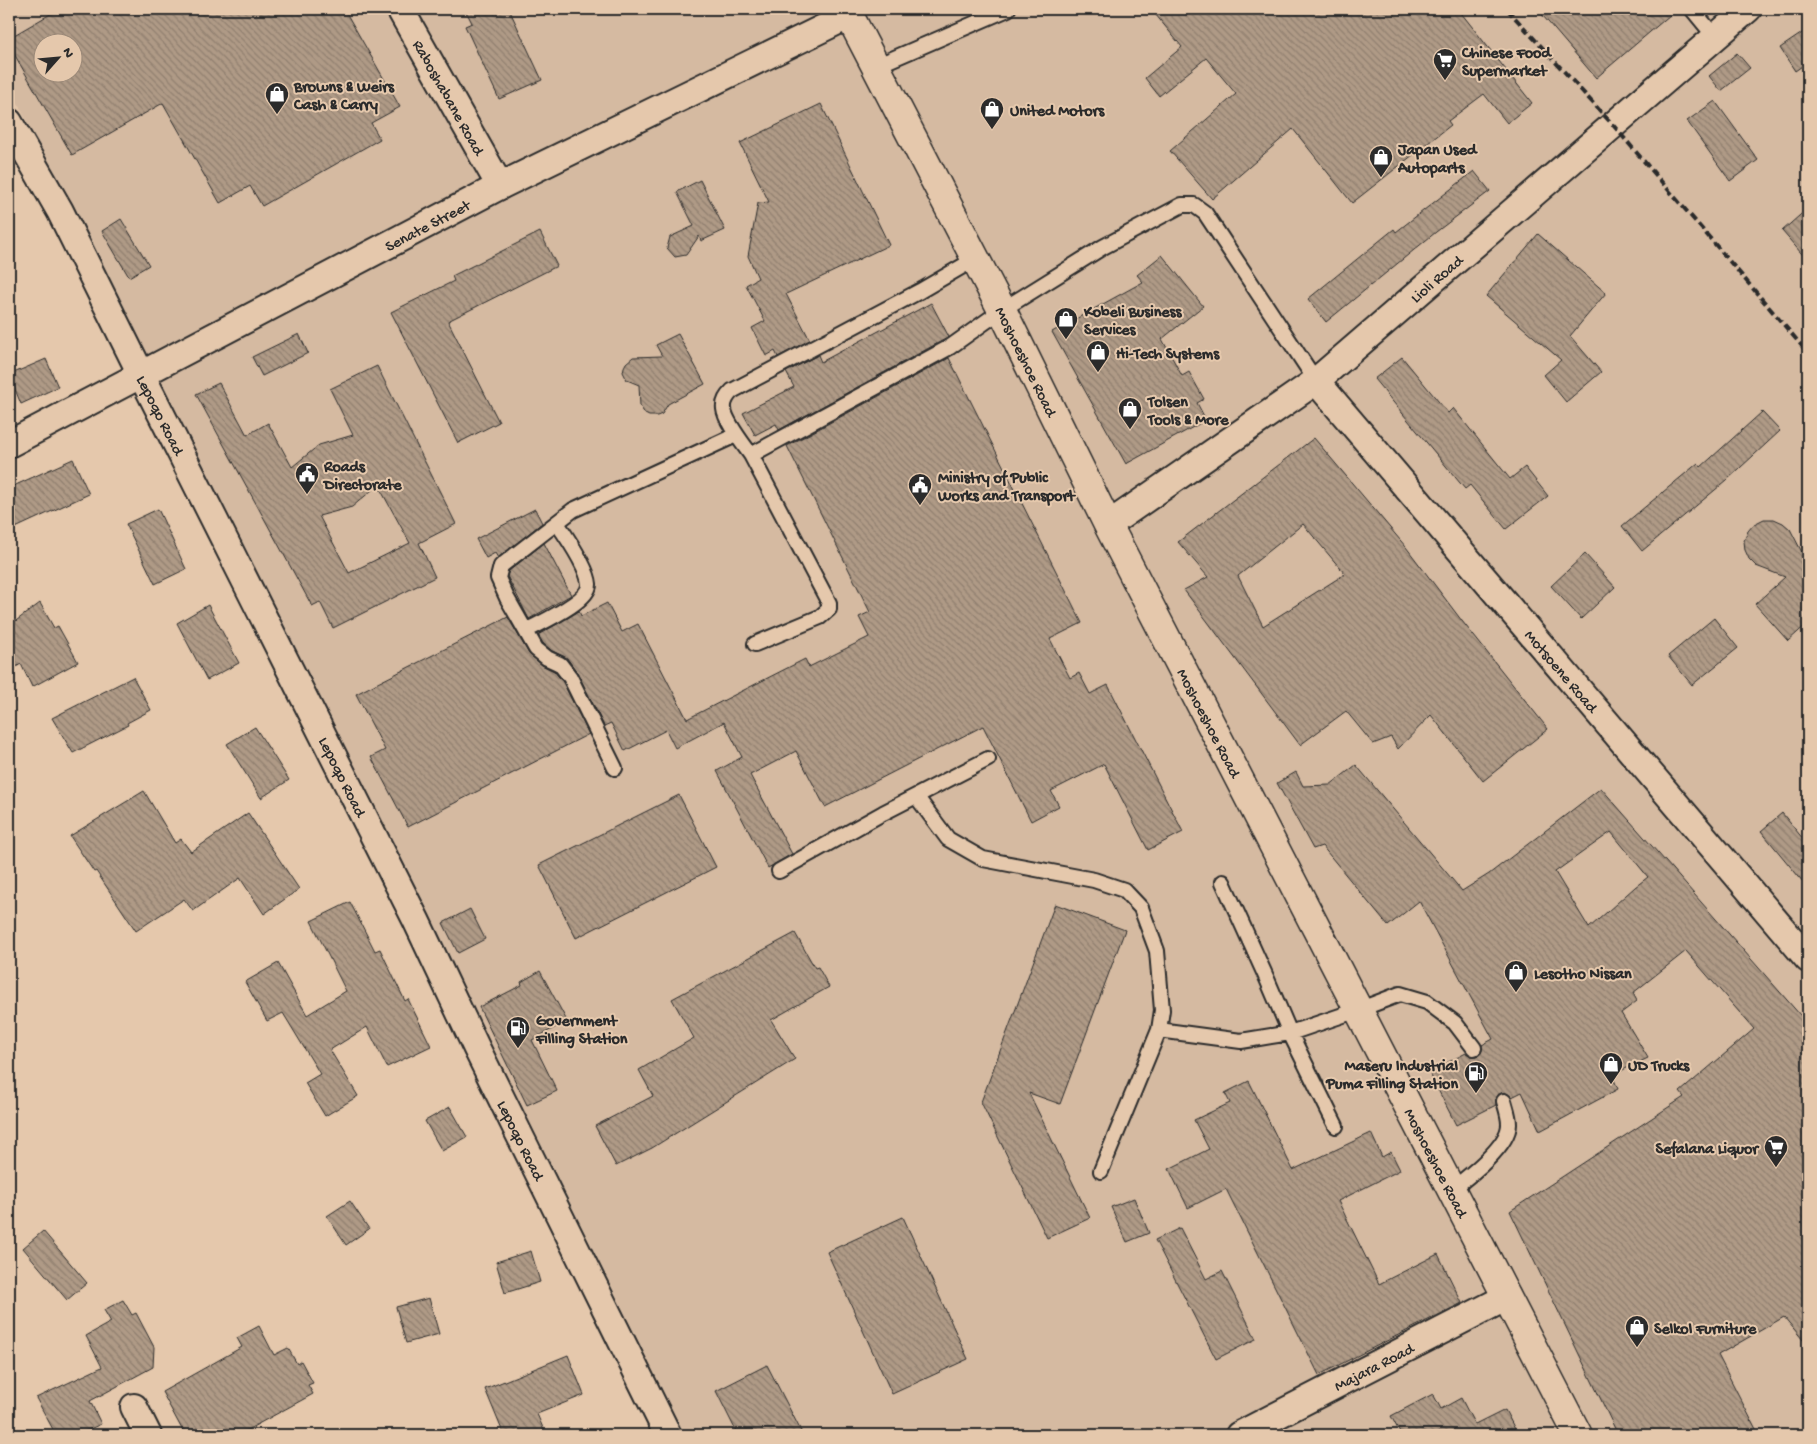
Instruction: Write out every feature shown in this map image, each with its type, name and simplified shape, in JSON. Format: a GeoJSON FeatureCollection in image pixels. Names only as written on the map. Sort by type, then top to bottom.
{"type":"FeatureCollection","features":[{"type":"Feature","properties":{"kind":"main road","name":"Moshoeshoe Road"},"geometry":{"type":"LineString","coordinates":[[848,12],[1002,310],[1108,525],[1578,1435]]}},
{"type":"Feature","properties":{"kind":"street","name":"Raboshabane Road"},"geometry":{"type":"LineString","coordinates":[[400,9],[500,186]]}},
{"type":"Feature","properties":{"kind":"street","name":"Lioli Road"},"geometry":{"type":"LineString","coordinates":[[1108,525],[1316,381],[1748,9]]}},
{"type":"Feature","properties":{"kind":"street","name":"Senate Street"},"geometry":{"type":"LineString","coordinates":[[9,444],[500,186],[848,12]]}},
{"type":"Feature","properties":{"kind":"street","name":"Lepoqo Road"},"geometry":{"type":"LineString","coordinates":[[9,122],[60,211],[140,374],[416,920],[477,1049],[668,1435]]}},
{"type":"Feature","properties":{"kind":"street","name":"Motsoene Road"},"geometry":{"type":"LineString","coordinates":[[1316,381],[1808,959]]}},
{"type":"Feature","properties":{"kind":"street","name":"Majara Road"},"geometry":{"type":"LineString","coordinates":[[1239,1435],[1507,1296]]}},
{"type":"Feature","properties":{"kind":"street"},"geometry":{"type":"LineString","coordinates":[[134,1407],[148,1435]]}},
{"type":"Feature","properties":{"kind":"lane"},"geometry":{"type":"LineString","coordinates":[[876,66],[1008,9]]}},
{"type":"Feature","properties":{"kind":"lane"},"geometry":{"type":"LineString","coordinates":[[1692,9],[1715,37]]}},
{"type":"Feature","properties":{"kind":"lane"},"geometry":{"type":"LineString","coordinates":[[751,456],[950,347],[1002,310],[1103,247],[1182,205],[1194,205],[1205,213],[1316,381]]}},
{"type":"Feature","properties":{"kind":"lane"},"geometry":{"type":"LineString","coordinates":[[755,644],[820,617],[829,609],[829,603],[751,456],[736,435],[724,410],[725,399],[732,391],[975,260]]}},
{"type":"Feature","properties":{"kind":"lane"},"geometry":{"type":"LineString","coordinates":[[615,768],[570,678],[560,664],[547,658],[536,649],[498,578],[501,566],[573,510],[736,435]]}},
{"type":"Feature","properties":{"kind":"lane"},"geometry":{"type":"LineString","coordinates":[[526,631],[576,603],[587,594],[590,585],[581,562],[557,522]]}},
{"type":"Feature","properties":{"kind":"lane"},"geometry":{"type":"LineString","coordinates":[[779,871],[988,759]]}},
{"type":"Feature","properties":{"kind":"lane"},"geometry":{"type":"LineString","coordinates":[[916,796],[948,839],[983,859],[1094,880],[1124,890],[1140,908],[1157,951],[1162,1010],[1159,1030],[1101,1171]]}},
{"type":"Feature","properties":{"kind":"lane"},"geometry":{"type":"LineString","coordinates":[[1223,882],[1290,1033],[1336,1126]]}},
{"type":"Feature","properties":{"kind":"lane"},"geometry":{"type":"LineString","coordinates":[[1159,1030],[1241,1041],[1290,1033],[1400,994],[1427,1002],[1455,1022],[1474,1048]]}},
{"type":"Feature","properties":{"kind":"lane"},"geometry":{"type":"LineString","coordinates":[[1451,1190],[1477,1169],[1500,1146],[1509,1125],[1504,1101]]}},
{"type":"Feature","properties":{"kind":"shaded area"},"geometry":{"type":"Polygon","coordinates":[[[9,9],[1808,9],[1808,1435],[685,1435],[493,1047],[9,86],[9,9]]]}},
{"type":"Feature","properties":{"kind":"building","name":"Browns & Weirs Cash & Carry"},"geometry":{"type":"Polygon","coordinates":[[[59,9],[344,9],[400,107],[371,123],[380,139],[262,206],[250,186],[220,203],[163,103],[72,155],[9,45],[9,38],[59,9]]]}},
{"type":"Feature","properties":{"kind":"building"},"geometry":{"type":"Polygon","coordinates":[[[465,9],[509,9],[542,80],[499,99],[465,26],[472,23],[465,9]]]}},
{"type":"Feature","properties":{"kind":"building"},"geometry":{"type":"Polygon","coordinates":[[[1151,9],[1458,9],[1532,103],[1507,123],[1484,94],[1448,121],[1451,125],[1352,203],[1293,129],[1212,199],[1170,151],[1236,94],[1206,58],[1159,96],[1145,78],[1182,47],[1151,9]]]}},
{"type":"Feature","properties":{"kind":"building"},"geometry":{"type":"Polygon","coordinates":[[[1537,9],[1677,9],[1596,78],[1537,9]]]}},
{"type":"Feature","properties":{"kind":"building"},"geometry":{"type":"Polygon","coordinates":[[[1808,29],[1808,62],[1795,71],[1780,48],[1808,29]]]}},
{"type":"Feature","properties":{"kind":"building"},"geometry":{"type":"Polygon","coordinates":[[[1737,53],[1750,68],[1721,91],[1709,76],[1737,53]]]}},
{"type":"Feature","properties":{"kind":"building"},"geometry":{"type":"Polygon","coordinates":[[[1715,101],[1758,160],[1730,181],[1687,121],[1715,101]]]}},
{"type":"Feature","properties":{"kind":"building"},"geometry":{"type":"Polygon","coordinates":[[[821,104],[889,245],[786,294],[810,340],[778,357],[775,351],[766,356],[752,328],[765,321],[746,285],[758,278],[748,256],[758,203],[769,202],[740,143],[821,104]]]}},
{"type":"Feature","properties":{"kind":"building"},"geometry":{"type":"Polygon","coordinates":[[[1474,171],[1490,191],[1436,232],[1326,322],[1308,299],[1394,229],[1396,232],[1474,171]]]}},
{"type":"Feature","properties":{"kind":"building"},"geometry":{"type":"Polygon","coordinates":[[[700,180],[725,230],[701,241],[699,236],[686,255],[675,257],[667,248],[670,237],[694,226],[677,192],[700,180]]]}},
{"type":"Feature","properties":{"kind":"building"},"geometry":{"type":"Polygon","coordinates":[[[1808,208],[1808,261],[1782,231],[1808,208]]]}},
{"type":"Feature","properties":{"kind":"building"},"geometry":{"type":"Polygon","coordinates":[[[121,219],[149,265],[129,277],[102,231],[121,219]]]}},
{"type":"Feature","properties":{"kind":"building"},"geometry":{"type":"Polygon","coordinates":[[[540,232],[557,266],[448,321],[499,422],[458,443],[391,312],[454,281],[452,276],[540,232]]]}},
{"type":"Feature","properties":{"kind":"building"},"geometry":{"type":"Polygon","coordinates":[[[1538,234],[1606,293],[1570,336],[1601,372],[1566,402],[1544,375],[1561,360],[1486,296],[1538,234]]]}},
{"type":"Feature","properties":{"kind":"building"},"geometry":{"type":"Polygon","coordinates":[[[1162,255],[1203,306],[1162,339],[1182,376],[1189,372],[1204,399],[1197,403],[1206,420],[1126,464],[1052,332],[1143,282],[1137,275],[1162,255]]]}},
{"type":"Feature","properties":{"kind":"building"},"geometry":{"type":"Polygon","coordinates":[[[931,303],[949,337],[779,430],[776,424],[755,435],[743,413],[794,387],[786,372],[818,355],[821,362],[931,303]]]}},
{"type":"Feature","properties":{"kind":"building"},"geometry":{"type":"Polygon","coordinates":[[[299,334],[308,353],[262,376],[252,357],[299,334]]]}},
{"type":"Feature","properties":{"kind":"building"},"geometry":{"type":"Polygon","coordinates":[[[678,334],[705,384],[668,404],[662,414],[649,416],[645,414],[640,406],[639,385],[627,380],[623,372],[624,367],[633,357],[662,356],[656,345],[678,334]]]}},
{"type":"Feature","properties":{"kind":"building"},"geometry":{"type":"Polygon","coordinates":[[[1402,357],[1448,413],[1453,408],[1510,479],[1525,467],[1548,496],[1506,529],[1470,485],[1465,489],[1374,379],[1402,357]]]}},
{"type":"Feature","properties":{"kind":"building"},"geometry":{"type":"Polygon","coordinates":[[[949,358],[1082,623],[1050,639],[1070,678],[1079,673],[1090,694],[1108,685],[1183,832],[1148,850],[1104,764],[1051,791],[1059,806],[1031,821],[983,726],[825,807],[796,751],[750,775],[792,854],[768,868],[717,771],[742,757],[724,722],[675,748],[666,730],[625,751],[611,723],[604,726],[577,672],[567,658],[552,651],[543,643],[538,635],[579,611],[581,616],[607,603],[622,632],[638,624],[687,719],[805,659],[809,667],[869,637],[859,617],[870,612],[787,446],[949,358]]]}},
{"type":"Feature","properties":{"kind":"building"},"geometry":{"type":"Polygon","coordinates":[[[46,359],[58,387],[21,404],[9,375],[46,359]]]}},
{"type":"Feature","properties":{"kind":"building","name":"Roads Directorate"},"geometry":{"type":"Polygon","coordinates":[[[377,366],[456,524],[419,543],[435,577],[333,628],[320,602],[312,606],[196,394],[219,383],[247,435],[268,423],[292,467],[319,445],[353,435],[330,389],[377,366]],[[378,485],[352,507],[319,516],[349,573],[410,543],[378,485]]]}},
{"type":"Feature","properties":{"kind":"building"},"geometry":{"type":"Polygon","coordinates":[[[1762,412],[1780,431],[1727,480],[1642,551],[1622,526],[1698,463],[1701,467],[1762,412]]]}},
{"type":"Feature","properties":{"kind":"building"},"geometry":{"type":"Polygon","coordinates":[[[1314,438],[1406,547],[1548,729],[1483,781],[1431,715],[1398,749],[1391,737],[1373,744],[1346,711],[1300,745],[1184,590],[1208,577],[1178,542],[1314,438]],[[1303,524],[1238,576],[1263,626],[1345,574],[1303,524]]]}},
{"type":"Feature","properties":{"kind":"building"},"geometry":{"type":"Polygon","coordinates":[[[73,459],[89,494],[9,531],[9,488],[73,459]]]}},
{"type":"Feature","properties":{"kind":"building"},"geometry":{"type":"Polygon","coordinates":[[[158,509],[186,569],[155,584],[126,524],[158,509]]]}},
{"type":"Feature","properties":{"kind":"building"},"geometry":{"type":"Polygon","coordinates":[[[535,509],[542,523],[498,558],[495,553],[486,558],[476,539],[535,509]]]}},
{"type":"Feature","properties":{"kind":"building"},"geometry":{"type":"Polygon","coordinates":[[[1764,519],[1774,519],[1783,523],[1790,529],[1805,558],[1808,555],[1808,623],[1788,641],[1755,604],[1785,577],[1756,566],[1749,559],[1745,550],[1744,541],[1748,531],[1754,524],[1764,519]]]}},
{"type":"Feature","properties":{"kind":"building"},"geometry":{"type":"Polygon","coordinates":[[[544,543],[571,595],[529,619],[507,576],[509,571],[544,543]]]}},
{"type":"Feature","properties":{"kind":"building"},"geometry":{"type":"Polygon","coordinates":[[[1585,554],[1615,587],[1581,619],[1551,586],[1585,554]]]}},
{"type":"Feature","properties":{"kind":"building"},"geometry":{"type":"Polygon","coordinates":[[[40,603],[54,628],[58,626],[78,662],[32,687],[21,664],[16,667],[9,657],[9,626],[40,603]]]}},
{"type":"Feature","properties":{"kind":"building"},"geometry":{"type":"Polygon","coordinates":[[[208,605],[239,663],[207,680],[177,623],[208,605]]]}},
{"type":"Feature","properties":{"kind":"building"},"geometry":{"type":"Polygon","coordinates":[[[508,617],[529,654],[542,665],[554,671],[563,682],[589,734],[408,827],[371,757],[385,750],[356,694],[508,617]]]}},
{"type":"Feature","properties":{"kind":"building"},"geometry":{"type":"Polygon","coordinates":[[[1714,618],[1738,648],[1692,685],[1668,656],[1714,618]]]}},
{"type":"Feature","properties":{"kind":"building"},"geometry":{"type":"Polygon","coordinates":[[[133,677],[151,710],[127,723],[128,725],[73,753],[52,718],[133,677]]]}},
{"type":"Feature","properties":{"kind":"building"},"geometry":{"type":"Polygon","coordinates":[[[255,727],[289,780],[261,798],[227,744],[255,727]]]}},
{"type":"Feature","properties":{"kind":"building"},"geometry":{"type":"Polygon","coordinates":[[[1356,765],[1462,891],[1489,874],[1601,788],[1808,1024],[1808,1346],[1784,1317],[1718,1355],[1759,1435],[1618,1435],[1510,1211],[1684,1097],[1680,1092],[1754,1029],[1686,951],[1633,993],[1637,1001],[1621,1013],[1648,1058],[1612,1075],[1618,1089],[1540,1131],[1522,1092],[1512,1097],[1506,1093],[1501,1093],[1496,1098],[1496,1105],[1456,1125],[1429,1072],[1466,1053],[1471,1056],[1479,1055],[1482,1051],[1482,1045],[1493,1039],[1419,901],[1388,926],[1322,846],[1313,849],[1277,783],[1296,772],[1303,786],[1330,785],[1356,765]],[[1611,832],[1555,872],[1589,928],[1648,877],[1611,832]]]}},
{"type":"Feature","properties":{"kind":"building"},"geometry":{"type":"Polygon","coordinates":[[[144,791],[175,843],[181,839],[191,852],[248,813],[299,889],[264,914],[240,878],[193,911],[184,899],[136,931],[70,836],[144,791]]]}},
{"type":"Feature","properties":{"kind":"building"},"geometry":{"type":"Polygon","coordinates":[[[679,795],[716,867],[576,938],[539,865],[679,795]]]}},
{"type":"Feature","properties":{"kind":"building"},"geometry":{"type":"Polygon","coordinates":[[[1782,813],[1808,845],[1808,888],[1761,831],[1782,813]]]}},
{"type":"Feature","properties":{"kind":"building"},"geometry":{"type":"Polygon","coordinates":[[[350,902],[375,951],[380,949],[405,1001],[408,999],[431,1046],[387,1067],[367,1027],[330,1050],[358,1096],[325,1116],[305,1083],[320,1074],[283,1013],[267,1021],[245,982],[278,963],[307,1015],[346,991],[311,921],[350,902]]]}},
{"type":"Feature","properties":{"kind":"building"},"geometry":{"type":"Polygon","coordinates":[[[1055,904],[1125,930],[1060,1104],[1029,1093],[1090,1218],[1047,1238],[981,1102],[1055,904]]]}},
{"type":"Feature","properties":{"kind":"building"},"geometry":{"type":"Polygon","coordinates":[[[470,909],[485,939],[458,953],[443,923],[470,909]]]}},
{"type":"Feature","properties":{"kind":"building"},"geometry":{"type":"Polygon","coordinates":[[[795,933],[815,968],[818,967],[829,987],[771,1020],[795,1059],[652,1148],[616,1166],[595,1126],[653,1096],[639,1070],[694,1038],[672,999],[795,933]]]}},
{"type":"Feature","properties":{"kind":"building","name":"Government Filling Station"},"geometry":{"type":"Polygon","coordinates":[[[540,971],[567,1021],[532,1040],[557,1091],[527,1105],[479,1007],[522,985],[521,982],[540,971]]]}},
{"type":"Feature","properties":{"kind":"building"},"geometry":{"type":"Polygon","coordinates":[[[1249,1081],[1293,1170],[1371,1133],[1382,1157],[1391,1152],[1400,1170],[1338,1201],[1379,1284],[1438,1254],[1462,1303],[1319,1375],[1226,1189],[1188,1208],[1169,1169],[1209,1149],[1194,1120],[1230,1103],[1225,1093],[1249,1081]]]}},
{"type":"Feature","properties":{"kind":"building"},"geometry":{"type":"Polygon","coordinates":[[[450,1107],[467,1137],[442,1151],[425,1121],[450,1107]]]}},
{"type":"Feature","properties":{"kind":"building"},"geometry":{"type":"Polygon","coordinates":[[[1134,1198],[1149,1233],[1127,1242],[1111,1207],[1134,1198]]]}},
{"type":"Feature","properties":{"kind":"building"},"geometry":{"type":"Polygon","coordinates":[[[350,1201],[369,1229],[346,1245],[327,1216],[350,1201]]]}},
{"type":"Feature","properties":{"kind":"building"},"geometry":{"type":"Polygon","coordinates":[[[903,1217],[968,1359],[892,1394],[827,1252],[903,1217]]]}},
{"type":"Feature","properties":{"kind":"building"},"geometry":{"type":"Polygon","coordinates":[[[1180,1228],[1206,1279],[1222,1271],[1256,1339],[1216,1359],[1155,1240],[1180,1228]]]}},
{"type":"Feature","properties":{"kind":"building"},"geometry":{"type":"Polygon","coordinates":[[[43,1231],[87,1283],[67,1300],[23,1248],[43,1231]]]}},
{"type":"Feature","properties":{"kind":"building"},"geometry":{"type":"Polygon","coordinates":[[[531,1251],[540,1282],[505,1293],[496,1262],[531,1251]]]}},
{"type":"Feature","properties":{"kind":"building"},"geometry":{"type":"Polygon","coordinates":[[[429,1298],[439,1334],[406,1343],[396,1307],[429,1298]]]}},
{"type":"Feature","properties":{"kind":"building"},"geometry":{"type":"Polygon","coordinates":[[[123,1300],[132,1315],[136,1313],[154,1347],[153,1367],[90,1401],[101,1424],[77,1435],[56,1435],[36,1398],[102,1367],[86,1336],[111,1322],[104,1310],[123,1300]]]}},
{"type":"Feature","properties":{"kind":"building"},"geometry":{"type":"Polygon","coordinates":[[[259,1326],[274,1355],[288,1348],[297,1364],[301,1361],[313,1383],[308,1385],[313,1394],[238,1435],[185,1435],[162,1392],[242,1347],[237,1338],[259,1326]]]}},
{"type":"Feature","properties":{"kind":"building"},"geometry":{"type":"Polygon","coordinates":[[[568,1355],[584,1395],[537,1414],[546,1435],[504,1435],[485,1389],[568,1355]]]}},
{"type":"Feature","properties":{"kind":"building"},"geometry":{"type":"Polygon","coordinates":[[[767,1365],[803,1435],[738,1435],[716,1391],[767,1365]]]}},
{"type":"Feature","properties":{"kind":"building"},"geometry":{"type":"Polygon","coordinates":[[[1433,1394],[1441,1409],[1461,1398],[1475,1425],[1505,1410],[1518,1435],[1401,1435],[1391,1416],[1433,1394]]]}},
{"type":"Feature","properties":{"kind":"railway"},"geometry":{"type":"LineString","coordinates":[[1507,9],[1613,125],[1808,353]]}},
{"type":"Feature","properties":{"kind":"place","name":"Chinese Food Supermarket"},"geometry":{"type":"Point","coordinates":[1445,81]}},
{"type":"Feature","properties":{"kind":"place","name":"Browns & Weirs Cash & Carry"},"geometry":{"type":"Point","coordinates":[277,115]}},
{"type":"Feature","properties":{"kind":"place","name":"United Motors"},"geometry":{"type":"Point","coordinates":[992,130]}},
{"type":"Feature","properties":{"kind":"place","name":"Japan Used Autoparts"},"geometry":{"type":"Point","coordinates":[1381,178]}},
{"type":"Feature","properties":{"kind":"place","name":"Kobeli Business Services"},"geometry":{"type":"Point","coordinates":[1066,340]}},
{"type":"Feature","properties":{"kind":"place","name":"Hi-Tech Systems"},"geometry":{"type":"Point","coordinates":[1098,373]}},
{"type":"Feature","properties":{"kind":"place","name":"Tolsen Tools & More"},"geometry":{"type":"Point","coordinates":[1130,430]}},
{"type":"Feature","properties":{"kind":"place","name":"Roads Directorate"},"geometry":{"type":"Point","coordinates":[307,495]}},
{"type":"Feature","properties":{"kind":"place","name":"Ministry of Public Works and Transport"},"geometry":{"type":"Point","coordinates":[920,506]}},
{"type":"Feature","properties":{"kind":"place","name":"Lesotho Nissan"},"geometry":{"type":"Point","coordinates":[1516,993]}},
{"type":"Feature","properties":{"kind":"place","name":"Government Filling Station"},"geometry":{"type":"Point","coordinates":[518,1049]}},
{"type":"Feature","properties":{"kind":"place","name":"UD Trucks"},"geometry":{"type":"Point","coordinates":[1611,1085]}},
{"type":"Feature","properties":{"kind":"place","name":"Maseru Industrial Puma Filling Station"},"geometry":{"type":"Point","coordinates":[1476,1094]}},
{"type":"Feature","properties":{"kind":"place","name":"Sefalana Liquor"},"geometry":{"type":"Point","coordinates":[1776,1168]}},
{"type":"Feature","properties":{"kind":"place","name":"Selkol Furniture"},"geometry":{"type":"Point","coordinates":[1637,1348]}}]}
